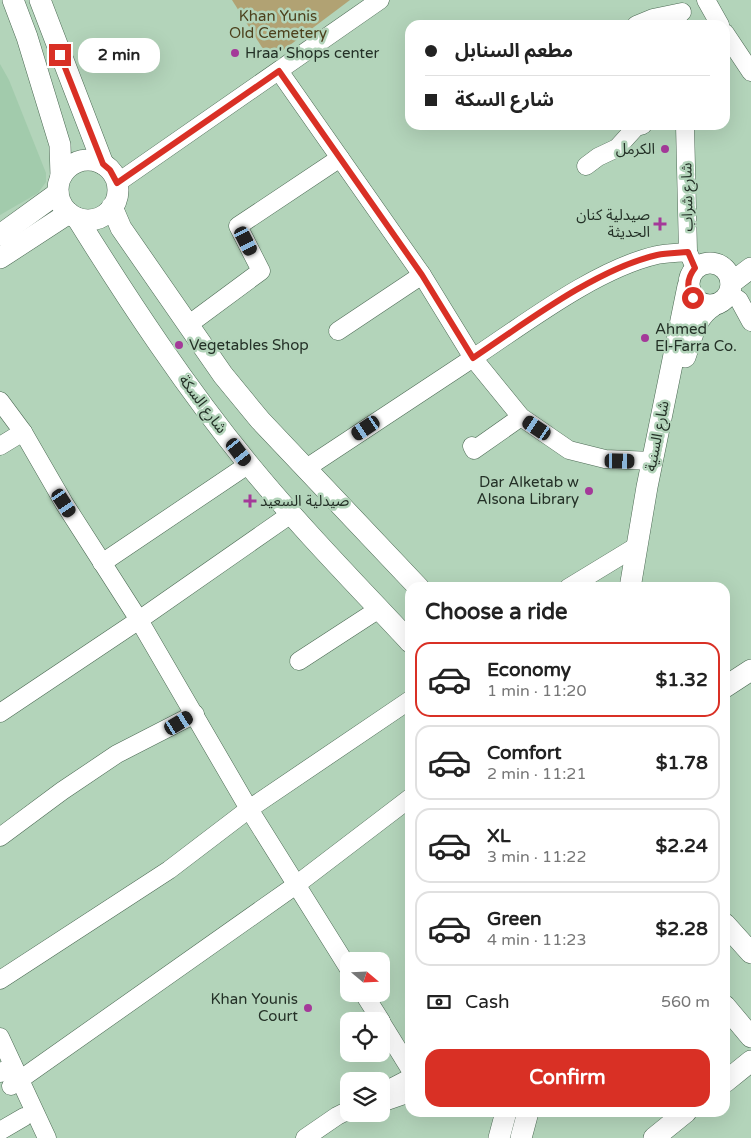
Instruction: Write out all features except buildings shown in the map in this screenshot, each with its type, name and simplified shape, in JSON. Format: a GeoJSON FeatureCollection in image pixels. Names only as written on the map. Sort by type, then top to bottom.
{"type":"FeatureCollection","features":[{"type":"Feature","properties":{"kind":"main road"},"geometry":{"type":"LineString","coordinates":[[0,235],[60,184],[66,169],[74,163],[94,160],[103,164],[110,170],[117,183],[116,198],[112,207],[105,214],[96,218],[87,220],[73,215],[62,205],[60,184],[60,146],[27,37],[13,0]]}},
{"type":"Feature","properties":{"kind":"main road"},"geometry":{"type":"LineString","coordinates":[[40,0],[103,164]]}},
{"type":"Feature","properties":{"kind":"main road"},"geometry":{"type":"LineString","coordinates":[[112,207],[121,228],[223,376],[305,469],[413,582]]}},
{"type":"Feature","properties":{"kind":"main road"},"geometry":{"type":"LineString","coordinates":[[0,258],[73,215]]}},
{"type":"Feature","properties":{"kind":"main road","name":"شارع السكة"},"geometry":{"type":"LineString","coordinates":[[73,215],[161,347],[249,464],[291,514],[405,637]]}},
{"type":"Feature","properties":{"kind":"main road"},"geometry":{"type":"LineString","coordinates":[[712,306],[698,303],[690,293],[690,269],[708,263],[721,266],[730,276],[730,288]]}},
{"type":"Feature","properties":{"kind":"main road","name":"شارع السنية"},"geometry":{"type":"LineString","coordinates":[[641,582],[676,384],[694,330],[700,317],[706,310],[726,299],[730,288],[751,268]]}},
{"type":"Feature","properties":{"kind":"main road","name":"شارع السنية"},"geometry":{"type":"LineString","coordinates":[[631,582],[652,461],[690,269]]}},
{"type":"Feature","properties":{"kind":"main road"},"geometry":{"type":"LineString","coordinates":[[730,677],[751,664]]}},
{"type":"Feature","properties":{"kind":"main road"},"geometry":{"type":"LineString","coordinates":[[730,684],[751,670]]}},
{"type":"Feature","properties":{"kind":"main road"},"geometry":{"type":"LineString","coordinates":[[730,930],[751,954]]}},
{"type":"Feature","properties":{"kind":"main road"},"geometry":{"type":"LineString","coordinates":[[730,1012],[750,1035]]}},
{"type":"Feature","properties":{"kind":"main road"},"geometry":{"type":"LineString","coordinates":[[730,1078],[751,1061]]}},
{"type":"Feature","properties":{"kind":"main road"},"geometry":{"type":"LineString","coordinates":[[499,1138],[505,1117]]}},
{"type":"Feature","properties":{"kind":"main road"},"geometry":{"type":"LineString","coordinates":[[521,1138],[527,1117]]}},
{"type":"Feature","properties":{"kind":"main road"},"geometry":{"type":"LineString","coordinates":[[654,1138],[680,1117]]}},
{"type":"Feature","properties":{"kind":"street"},"geometry":{"type":"LineString","coordinates":[[282,75],[380,0]]}},
{"type":"Feature","properties":{"kind":"street"},"geometry":{"type":"LineString","coordinates":[[117,183],[393,0]]}},
{"type":"Feature","properties":{"kind":"street"},"geometry":{"type":"LineString","coordinates":[[706,0],[717,20]]}},
{"type":"Feature","properties":{"kind":"street"},"geometry":{"type":"LineString","coordinates":[[648,20],[682,12]]}},
{"type":"Feature","properties":{"kind":"street"},"geometry":{"type":"LineString","coordinates":[[730,40],[751,72]]}},
{"type":"Feature","properties":{"kind":"street"},"geometry":{"type":"LineString","coordinates":[[282,75],[422,275],[473,358],[521,418],[569,450],[605,459],[652,461]]}},
{"type":"Feature","properties":{"kind":"street"},"geometry":{"type":"LineString","coordinates":[[586,166],[598,157],[617,148],[634,130]]}},
{"type":"Feature","properties":{"kind":"street","name":"شارع شراب"},"geometry":{"type":"LineString","coordinates":[[685,130],[690,269]]}},
{"type":"Feature","properties":{"kind":"street"},"geometry":{"type":"LineString","coordinates":[[188,325],[261,272],[238,226],[340,158]]}},
{"type":"Feature","properties":{"kind":"street"},"geometry":{"type":"LineString","coordinates":[[305,469],[588,283],[631,263],[658,255],[690,269]]}},
{"type":"Feature","properties":{"kind":"street"},"geometry":{"type":"LineString","coordinates":[[338,331],[422,275]]}},
{"type":"Feature","properties":{"kind":"street"},"geometry":{"type":"LineString","coordinates":[[730,288],[751,322]]}},
{"type":"Feature","properties":{"kind":"street"},"geometry":{"type":"LineString","coordinates":[[0,401],[23,432],[64,503],[139,620],[250,809],[340,955]]}},
{"type":"Feature","properties":{"kind":"street"},"geometry":{"type":"LineString","coordinates":[[472,446],[474,450],[521,418]]}},
{"type":"Feature","properties":{"kind":"street"},"geometry":{"type":"LineString","coordinates":[[0,446],[23,432]]}},
{"type":"Feature","properties":{"kind":"street"},"geometry":{"type":"LineString","coordinates":[[102,563],[249,464]]}},
{"type":"Feature","properties":{"kind":"street"},"geometry":{"type":"LineString","coordinates":[[0,713],[139,620],[291,514]]}},
{"type":"Feature","properties":{"kind":"street"},"geometry":{"type":"LineString","coordinates":[[578,582],[637,546]]}},
{"type":"Feature","properties":{"kind":"street"},"geometry":{"type":"LineString","coordinates":[[299,661],[379,609]]}},
{"type":"Feature","properties":{"kind":"street"},"geometry":{"type":"LineString","coordinates":[[0,980],[169,870],[250,809],[405,703]]}},
{"type":"Feature","properties":{"kind":"street"},"geometry":{"type":"LineString","coordinates":[[0,837],[62,791],[117,754],[195,714]]}},
{"type":"Feature","properties":{"kind":"street"},"geometry":{"type":"LineString","coordinates":[[7,1074],[296,884],[405,802]]}},
{"type":"Feature","properties":{"kind":"street"},"geometry":{"type":"LineString","coordinates":[[390,1036],[405,1060]]}},
{"type":"Feature","properties":{"kind":"street"},"geometry":{"type":"LineString","coordinates":[[0,1037],[7,1074],[24,1117],[35,1138]]}},
{"type":"Feature","properties":{"kind":"street"},"geometry":{"type":"LineString","coordinates":[[7,1074],[31,1106],[47,1138]]}},
{"type":"Feature","properties":{"kind":"street"},"geometry":{"type":"LineString","coordinates":[[390,1088],[405,1081]]}},
{"type":"Feature","properties":{"kind":"street"},"geometry":{"type":"LineString","coordinates":[[390,1101],[405,1095]]}},
{"type":"Feature","properties":{"kind":"street"},"geometry":{"type":"LineString","coordinates":[[305,1138],[340,1116]]}},
{"type":"Feature","properties":{"kind":"street"},"geometry":{"type":"LineString","coordinates":[[0,1132],[24,1117]]}},
{"type":"Feature","properties":{"kind":"street"},"geometry":{"type":"LineString","coordinates":[[324,1138],[347,1122]]}},
{"type":"Feature","properties":{"kind":"shaded area"},"geometry":{"type":"Polygon","coordinates":[[[0,64],[9,80],[46,173],[46,182],[38,193],[0,215],[0,64]]]}},
{"type":"Feature","properties":{"kind":"green space","name":"Khan Yunis Old Cemetery"},"geometry":{"type":"Polygon","coordinates":[[[232,0],[350,0],[270,60],[232,0]]]}},
{"type":"Feature","properties":{"kind":"place","name":"Hraa' Shops center"},"geometry":{"type":"Point","coordinates":[235,53]}},
{"type":"Feature","properties":{"kind":"place","name":"الكرمل"},"geometry":{"type":"Point","coordinates":[665,149]}},
{"type":"Feature","properties":{"kind":"place","name":"صيدلية كنان الحديثة"},"geometry":{"type":"Point","coordinates":[660,224]}},
{"type":"Feature","properties":{"kind":"place","name":"Ahmed El-Farra Co."},"geometry":{"type":"Point","coordinates":[645,338]}},
{"type":"Feature","properties":{"kind":"place","name":"Vegetables Shop"},"geometry":{"type":"Point","coordinates":[179,345]}},
{"type":"Feature","properties":{"kind":"place","name":"Dar Alketab w Alsona Library"},"geometry":{"type":"Point","coordinates":[589,491]}},
{"type":"Feature","properties":{"kind":"place","name":"صيدلية السعيد"},"geometry":{"type":"Point","coordinates":[250,501]}},
{"type":"Feature","properties":{"kind":"place","name":"Khan Younis Court"},"geometry":{"type":"Point","coordinates":[308,1008]}},
{"type":"Feature","properties":{"kind":"route"},"geometry":{"type":"LineString","coordinates":[[60,55],[103,164],[110,170],[117,183],[279,71],[422,275],[473,358],[588,283],[631,263],[658,255],[688,252],[695,268],[688,280],[688,286],[693,298]]}}]}
